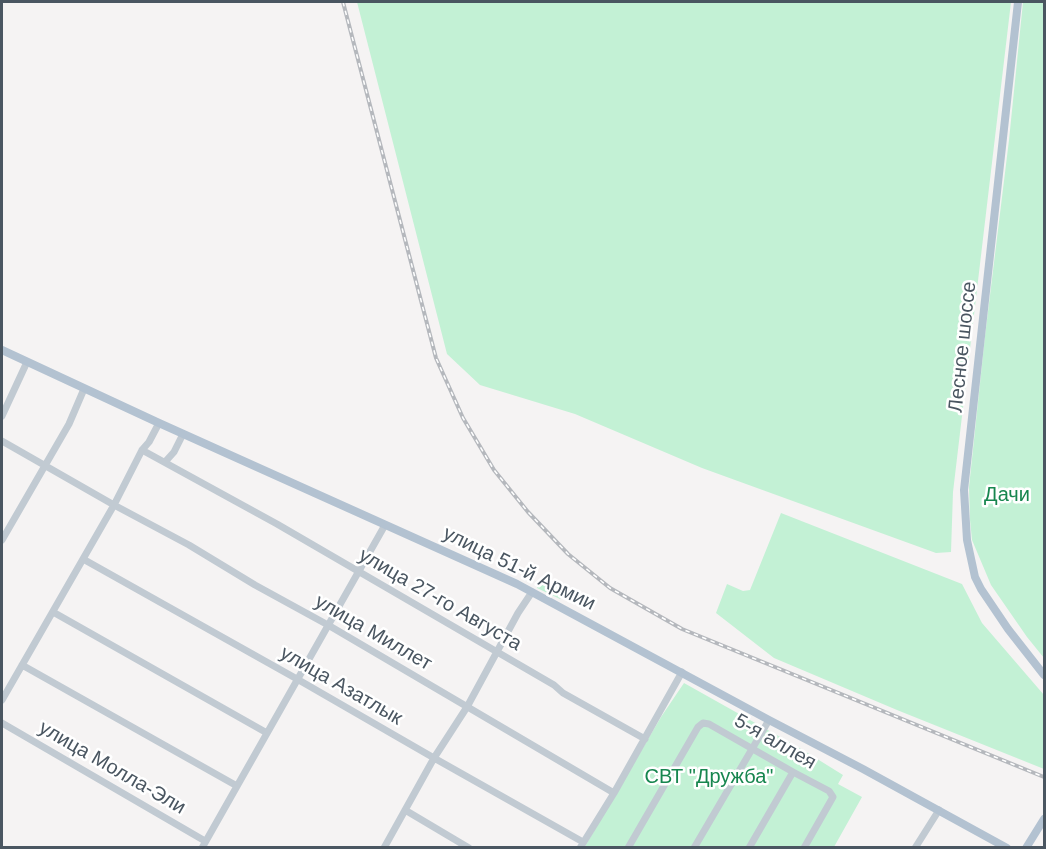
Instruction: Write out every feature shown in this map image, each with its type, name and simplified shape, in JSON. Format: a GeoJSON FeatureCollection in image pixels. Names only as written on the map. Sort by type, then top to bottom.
{"type":"FeatureCollection","features":[{"type":"Feature","properties":{"kind":"main road","name":"Лесное шоссе"},"geometry":{"type":"LineString","coordinates":[[1018,2],[964,490],[967,540],[975,577],[1008,629],[1044,675]]}},
{"type":"Feature","properties":{"kind":"main road","name":"улица 51-й Армии"},"geometry":{"type":"LineString","coordinates":[[2,350],[532,592],[1007,848]]}},
{"type":"Feature","properties":{"kind":"main road"},"geometry":{"type":"LineString","coordinates":[[1026,848],[1044,819]]}},
{"type":"Feature","properties":{"kind":"street"},"geometry":{"type":"LineString","coordinates":[[2,416],[27,362]]}},
{"type":"Feature","properties":{"kind":"street"},"geometry":{"type":"LineString","coordinates":[[2,540],[69,424],[84,389]]}},
{"type":"Feature","properties":{"kind":"street"},"geometry":{"type":"LineString","coordinates":[[2,700],[159,423]]}},
{"type":"Feature","properties":{"kind":"street"},"geometry":{"type":"LineString","coordinates":[[165,462],[174,452],[183,434]]}},
{"type":"Feature","properties":{"kind":"street","name":"улица Миллет"},"geometry":{"type":"LineString","coordinates":[[2,441],[189,545],[614,793]]}},
{"type":"Feature","properties":{"kind":"street","name":"улица 27-го Августа"},"geometry":{"type":"LineString","coordinates":[[142,450],[359,571],[563,693],[645,738]]}},
{"type":"Feature","properties":{"kind":"street"},"geometry":{"type":"LineString","coordinates":[[203,844],[385,525]]}},
{"type":"Feature","properties":{"kind":"street","name":"улица Азатлык"},"geometry":{"type":"LineString","coordinates":[[83,558],[297,679],[582,845]]}},
{"type":"Feature","properties":{"kind":"street"},"geometry":{"type":"LineString","coordinates":[[384,848],[532,592]]}},
{"type":"Feature","properties":{"kind":"street"},"geometry":{"type":"LineString","coordinates":[[53,612],[267,733]]}},
{"type":"Feature","properties":{"kind":"street"},"geometry":{"type":"LineString","coordinates":[[22,665],[237,786]]}},
{"type":"Feature","properties":{"kind":"street"},"geometry":{"type":"LineString","coordinates":[[582,845],[682,672]]}},
{"type":"Feature","properties":{"kind":"street"},"geometry":{"type":"LineString","coordinates":[[694,848],[769,720]]}},
{"type":"Feature","properties":{"kind":"street","name":"улица Молла-Эли"},"geometry":{"type":"LineString","coordinates":[[2,723],[203,844]]}},
{"type":"Feature","properties":{"kind":"street","name":"5-я аллея"},"geometry":{"type":"LineString","coordinates":[[628,848],[698,727],[703,723],[709,724],[829,792],[833,797],[804,848]]}},
{"type":"Feature","properties":{"kind":"street"},"geometry":{"type":"LineString","coordinates":[[749,848],[793,772]]}},
{"type":"Feature","properties":{"kind":"street"},"geometry":{"type":"LineString","coordinates":[[405,810],[470,848]]}},
{"type":"Feature","properties":{"kind":"street"},"geometry":{"type":"LineString","coordinates":[[915,848],[939,810]]}},
{"type":"Feature","properties":{"kind":"green space"},"geometry":{"type":"Polygon","coordinates":[[[357,2],[1011,2],[953,492],[951,552],[936,553],[702,468],[575,414],[480,385],[447,354],[357,2]]]}},
{"type":"Feature","properties":{"kind":"green space","name":"Дачи"},"geometry":{"type":"Polygon","coordinates":[[[1023,2],[1044,2],[1044,658],[991,585],[972,540],[970,520],[969,487],[1023,2]]]}},
{"type":"Feature","properties":{"kind":"green space"},"geometry":{"type":"Polygon","coordinates":[[[781,513],[962,584],[982,623],[1044,695],[1044,769],[774,658],[716,613],[727,584],[743,591],[750,590],[781,513]]]}},
{"type":"Feature","properties":{"kind":"green space"},"geometry":{"type":"Polygon","coordinates":[[[544,577],[562,586],[564,589],[560,599],[537,588],[544,577]]]}},
{"type":"Feature","properties":{"kind":"green space","name":"СВТ \"Дружба\""},"geometry":{"type":"Polygon","coordinates":[[[684,683],[843,775],[838,784],[862,797],[834,847],[584,848],[661,717],[684,683]]]}},
{"type":"Feature","properties":{"kind":"railway"},"geometry":{"type":"LineString","coordinates":[[343,2],[436,358],[463,418],[494,470],[528,512],[568,554],[610,588],[682,629],[1044,777]]}}]}
